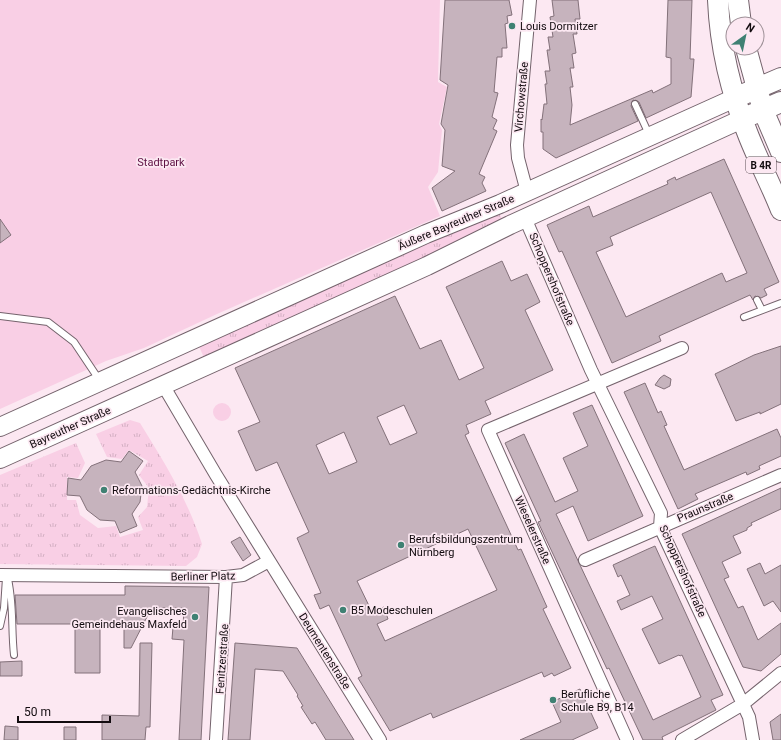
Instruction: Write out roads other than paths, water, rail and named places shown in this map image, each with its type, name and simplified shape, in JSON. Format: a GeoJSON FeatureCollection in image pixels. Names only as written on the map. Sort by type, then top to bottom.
{"type":"FeatureCollection","features":[{"type":"Feature","properties":{"kind":"main road","name":"B 4R"},"geometry":{"type":"LineString","coordinates":[[718,0],[722,43],[735,98],[742,119],[781,210]]}},
{"type":"Feature","properties":{"kind":"main road"},"geometry":{"type":"LineString","coordinates":[[738,0],[741,16]]}},
{"type":"Feature","properties":{"kind":"main road","name":"B 4R"},"geometry":{"type":"LineString","coordinates":[[748,56],[763,110],[781,152]]}},
{"type":"Feature","properties":{"kind":"main road","name":"Äußere Bayreuther Straße"},"geometry":{"type":"LineString","coordinates":[[100,381],[426,234],[527,192],[781,78]]}},
{"type":"Feature","properties":{"kind":"main road"},"geometry":{"type":"LineString","coordinates":[[148,360],[164,385],[427,266],[525,218],[781,102]]}},
{"type":"Feature","properties":{"kind":"main road"},"geometry":{"type":"LineString","coordinates":[[0,427],[100,381]]}},
{"type":"Feature","properties":{"kind":"main road","name":"Bayreuther Straße"},"geometry":{"type":"LineString","coordinates":[[0,459],[164,385]]}},
{"type":"Feature","properties":{"kind":"street","name":"Virchowstraße"},"geometry":{"type":"LineString","coordinates":[[527,192],[518,158],[517,145],[530,0]]}},
{"type":"Feature","properties":{"kind":"street","name":"Schoppershofstraße"},"geometry":{"type":"LineString","coordinates":[[525,218],[598,383],[661,513],[660,527],[749,717],[753,740]]}},
{"type":"Feature","properties":{"kind":"street"},"geometry":{"type":"LineString","coordinates":[[598,383],[682,348]]}},
{"type":"Feature","properties":{"kind":"street","name":"Wieselerstraße"},"geometry":{"type":"LineString","coordinates":[[598,383],[488,430],[627,740]]}},
{"type":"Feature","properties":{"kind":"street"},"geometry":{"type":"LineString","coordinates":[[164,385],[181,417],[269,561]]}},
{"type":"Feature","properties":{"kind":"street","name":"Praunstraße"},"geometry":{"type":"LineString","coordinates":[[585,560],[781,475]]}},
{"type":"Feature","properties":{"kind":"street","name":"Berliner Platz"},"geometry":{"type":"LineString","coordinates":[[4,575],[226,577],[243,575],[269,561]]}},
{"type":"Feature","properties":{"kind":"street","name":"Deumentenstraße"},"geometry":{"type":"LineString","coordinates":[[269,561],[380,740]]}},
{"type":"Feature","properties":{"kind":"street","name":"Fenitzerstraße"},"geometry":{"type":"LineString","coordinates":[[216,740],[226,577]]}},
{"type":"Feature","properties":{"kind":"street"},"geometry":{"type":"LineString","coordinates":[[682,740],[743,704],[781,673]]}},
{"type":"Feature","properties":{"kind":"lane"},"geometry":{"type":"LineString","coordinates":[[635,104],[647,130]]}},
{"type":"Feature","properties":{"kind":"lane"},"geometry":{"type":"LineString","coordinates":[[757,300],[762,310]]}},
{"type":"Feature","properties":{"kind":"lane"},"geometry":{"type":"LineString","coordinates":[[744,316],[781,303]]}},
{"type":"Feature","properties":{"kind":"lane"},"geometry":{"type":"LineString","coordinates":[[0,316],[48,322],[53,325],[74,342],[93,367],[100,381]]}},
{"type":"Feature","properties":{"kind":"lane"},"geometry":{"type":"LineString","coordinates":[[0,626],[4,608],[4,575]]}},
{"type":"Feature","properties":{"kind":"lane"},"geometry":{"type":"LineString","coordinates":[[4,575],[11,591],[11,624],[14,655]]}},
{"type":"Feature","properties":{"kind":"place","name":"Louis Dormitzer"},"geometry":{"type":"Point","coordinates":[512,26]}},
{"type":"Feature","properties":{"kind":"place","name":"Reformations-Gedächtnis-Kirche"},"geometry":{"type":"Point","coordinates":[104,490]}},
{"type":"Feature","properties":{"kind":"place","name":"Berufsbildungszentrum Nürnberg"},"geometry":{"type":"Point","coordinates":[401,545]}},
{"type":"Feature","properties":{"kind":"place","name":"B5 Modeschulen"},"geometry":{"type":"Point","coordinates":[343,610]}},
{"type":"Feature","properties":{"kind":"place","name":"Evangelisches Gemeindehaus Maxfeld"},"geometry":{"type":"Point","coordinates":[195,617]}},
{"type":"Feature","properties":{"kind":"place","name":"Berufliche Schule B9, B14"},"geometry":{"type":"Point","coordinates":[553,700]}},
{"type":"Feature","properties":{"kind":"park label","name":"Stadtpark"},"geometry":{"type":"Point","coordinates":[161,162]}}]}
